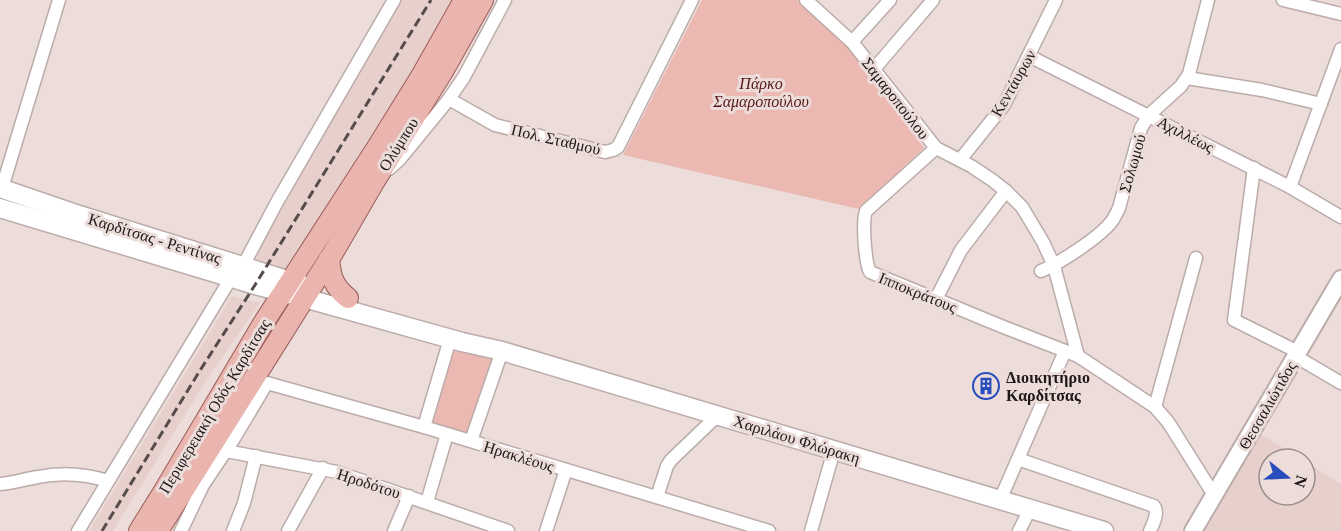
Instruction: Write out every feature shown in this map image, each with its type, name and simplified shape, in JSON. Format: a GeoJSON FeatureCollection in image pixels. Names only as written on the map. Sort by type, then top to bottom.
{"type":"FeatureCollection","features":[{"type":"Feature","properties":{"kind":"main road","name":"Ολύμπου"},"geometry":{"type":"LineString","coordinates":[[286,287],[376,149],[464,0]]}},
{"type":"Feature","properties":{"kind":"main road","name":"Ολύμπου"},"geometry":{"type":"LineString","coordinates":[[308,293],[483,0]]}},
{"type":"Feature","properties":{"kind":"main road","name":"Καρδίτσας - Ρεντίνας"},"geometry":{"type":"LineString","coordinates":[[1,188],[71,221]]}},
{"type":"Feature","properties":{"kind":"main road","name":"Καρδίτσας - Ρεντίνας"},"geometry":{"type":"LineString","coordinates":[[0,208],[71,221],[308,293]]}},
{"type":"Feature","properties":{"kind":"main road"},"geometry":{"type":"LineString","coordinates":[[329,259],[333,281],[348,298]]}},
{"type":"Feature","properties":{"kind":"main road","name":"Περιφερειακή Οδός Καρδίτσας"},"geometry":{"type":"LineString","coordinates":[[139,531],[286,287]]}},
{"type":"Feature","properties":{"kind":"main road","name":"Περιφερειακή Οδός Καρδίτσας"},"geometry":{"type":"LineString","coordinates":[[158,531],[308,293]]}},
{"type":"Feature","properties":{"kind":"main road","name":"Χαριλάου Φλώρακη"},"geometry":{"type":"LineString","coordinates":[[308,293],[348,298],[466,334],[496,349]]}},
{"type":"Feature","properties":{"kind":"main road","name":"Χαριλάου Φλώρακη"},"geometry":{"type":"LineString","coordinates":[[308,293],[450,339],[496,349],[1104,531]]}},
{"type":"Feature","properties":{"kind":"street"},"geometry":{"type":"LineString","coordinates":[[1,188],[59,0]]}},
{"type":"Feature","properties":{"kind":"street"},"geometry":{"type":"LineString","coordinates":[[78,531],[237,272],[394,0]]}},
{"type":"Feature","properties":{"kind":"street"},"geometry":{"type":"LineString","coordinates":[[373,184],[400,159],[449,99],[464,77],[505,0]]}},
{"type":"Feature","properties":{"kind":"street","name":"Πολ. Σταθμού"},"geometry":{"type":"LineString","coordinates":[[449,99],[495,125],[605,152],[613,150],[618,147],[692,0]]}},
{"type":"Feature","properties":{"kind":"street","name":"Σαμαροπούλου"},"geometry":{"type":"LineString","coordinates":[[806,0],[852,42],[936,148],[992,180],[1006,191],[1026,213],[1054,266],[1078,356]]}},
{"type":"Feature","properties":{"kind":"street"},"geometry":{"type":"LineString","coordinates":[[852,42],[890,0]]}},
{"type":"Feature","properties":{"kind":"street"},"geometry":{"type":"LineString","coordinates":[[874,69],[933,0]]}},
{"type":"Feature","properties":{"kind":"street","name":"Κεντάυρων"},"geometry":{"type":"LineString","coordinates":[[960,160],[1004,105],[1056,0]]}},
{"type":"Feature","properties":{"kind":"street","name":"Σολωμού"},"geometry":{"type":"LineString","coordinates":[[1041,271],[1054,266],[1104,230],[1114,218],[1119,208],[1141,128],[1149,115],[1187,78],[1208,0]]}},
{"type":"Feature","properties":{"kind":"street"},"geometry":{"type":"LineString","coordinates":[[1283,0],[1341,14]]}},
{"type":"Feature","properties":{"kind":"street"},"geometry":{"type":"LineString","coordinates":[[1290,187],[1338,63],[1341,49]]}},
{"type":"Feature","properties":{"kind":"street","name":"Αχιλλέως"},"geometry":{"type":"LineString","coordinates":[[1029,56],[1254,168],[1341,217]]}},
{"type":"Feature","properties":{"kind":"street"},"geometry":{"type":"LineString","coordinates":[[1187,78],[1262,90],[1321,104]]}},
{"type":"Feature","properties":{"kind":"street","name":"Ιπποκράτους"},"geometry":{"type":"LineString","coordinates":[[936,148],[866,211],[864,218],[867,265],[870,272],[1078,356]]}},
{"type":"Feature","properties":{"kind":"street"},"geometry":{"type":"LineString","coordinates":[[1254,168],[1234,320],[1297,354],[1341,383]]}},
{"type":"Feature","properties":{"kind":"street"},"geometry":{"type":"LineString","coordinates":[[936,299],[962,250],[1006,191]]}},
{"type":"Feature","properties":{"kind":"street"},"geometry":{"type":"LineString","coordinates":[[1155,407],[1196,258]]}},
{"type":"Feature","properties":{"kind":"street","name":"Θεσσαλιώτιδος"},"geometry":{"type":"LineString","coordinates":[[1193,531],[1341,279]]}},
{"type":"Feature","properties":{"kind":"street"},"geometry":{"type":"LineString","coordinates":[[424,427],[450,339]]}},
{"type":"Feature","properties":{"kind":"street"},"geometry":{"type":"LineString","coordinates":[[471,441],[496,349]]}},
{"type":"Feature","properties":{"kind":"street"},"geometry":{"type":"LineString","coordinates":[[1000,500],[1065,351]]}},
{"type":"Feature","properties":{"kind":"street"},"geometry":{"type":"LineString","coordinates":[[1078,356],[1155,407],[1168,422],[1214,495]]}},
{"type":"Feature","properties":{"kind":"street","name":"Ηρακλέους"},"geometry":{"type":"LineString","coordinates":[[226,451],[267,383],[424,427],[769,531]]}},
{"type":"Feature","properties":{"kind":"street"},"geometry":{"type":"LineString","coordinates":[[657,497],[671,460],[717,416]]}},
{"type":"Feature","properties":{"kind":"street"},"geometry":{"type":"LineString","coordinates":[[427,502],[447,434]]}},
{"type":"Feature","properties":{"kind":"street"},"geometry":{"type":"LineString","coordinates":[[811,531],[834,450]]}},
{"type":"Feature","properties":{"kind":"street"},"geometry":{"type":"LineString","coordinates":[[181,531],[197,495],[226,451]]}},
{"type":"Feature","properties":{"kind":"street","name":"Ηροδότου"},"geometry":{"type":"LineString","coordinates":[[226,451],[322,468],[508,531]]}},
{"type":"Feature","properties":{"kind":"street"},"geometry":{"type":"LineString","coordinates":[[232,531],[247,493],[256,456]]}},
{"type":"Feature","properties":{"kind":"street"},"geometry":{"type":"LineString","coordinates":[[1018,459],[1154,506],[1156,514],[1150,531]]}},
{"type":"Feature","properties":{"kind":"street"},"geometry":{"type":"LineString","coordinates":[[288,531],[322,468]]}},
{"type":"Feature","properties":{"kind":"street"},"geometry":{"type":"LineString","coordinates":[[546,531],[566,470]]}},
{"type":"Feature","properties":{"kind":"street"},"geometry":{"type":"LineString","coordinates":[[0,484],[68,473],[93,476],[108,482]]}},
{"type":"Feature","properties":{"kind":"street"},"geometry":{"type":"LineString","coordinates":[[394,531],[409,496]]}},
{"type":"Feature","properties":{"kind":"street"},"geometry":{"type":"LineString","coordinates":[[1019,531],[1030,509]]}},
{"type":"Feature","properties":{"kind":"shaded area"},"geometry":{"type":"Polygon","coordinates":[[[400,0],[454,0],[372,138],[283,271],[258,264],[258,251],[400,0]]]}},
{"type":"Feature","properties":{"kind":"shaded area"},"geometry":{"type":"Polygon","coordinates":[[[232,296],[260,303],[204,384],[113,531],[89,531],[232,296]]]}},
{"type":"Feature","properties":{"kind":"shaded area"},"geometry":{"type":"Polygon","coordinates":[[[1261,434],[1281,447],[1257,447],[1257,507],[1317,507],[1317,469],[1341,484],[1340,531],[1205,531],[1261,434]]]}},
{"type":"Feature","properties":{"kind":"green space","name":"Πάρκο Σαμαροπούλου"},"geometry":{"type":"Polygon","coordinates":[[[702,0],[797,0],[848,46],[924,148],[859,209],[623,155],[702,0]]]}},
{"type":"Feature","properties":{"kind":"green space"},"geometry":{"type":"Polygon","coordinates":[[[452,345],[496,358],[471,436],[428,423],[452,345]]]}},
{"type":"Feature","properties":{"kind":"railway"},"geometry":{"type":"LineString","coordinates":[[102,531],[431,0]]}},
{"type":"Feature","properties":{"kind":"place","name":"Διοικητήριο Καρδίτσας"},"geometry":{"type":"Point","coordinates":[986,386]}}]}
